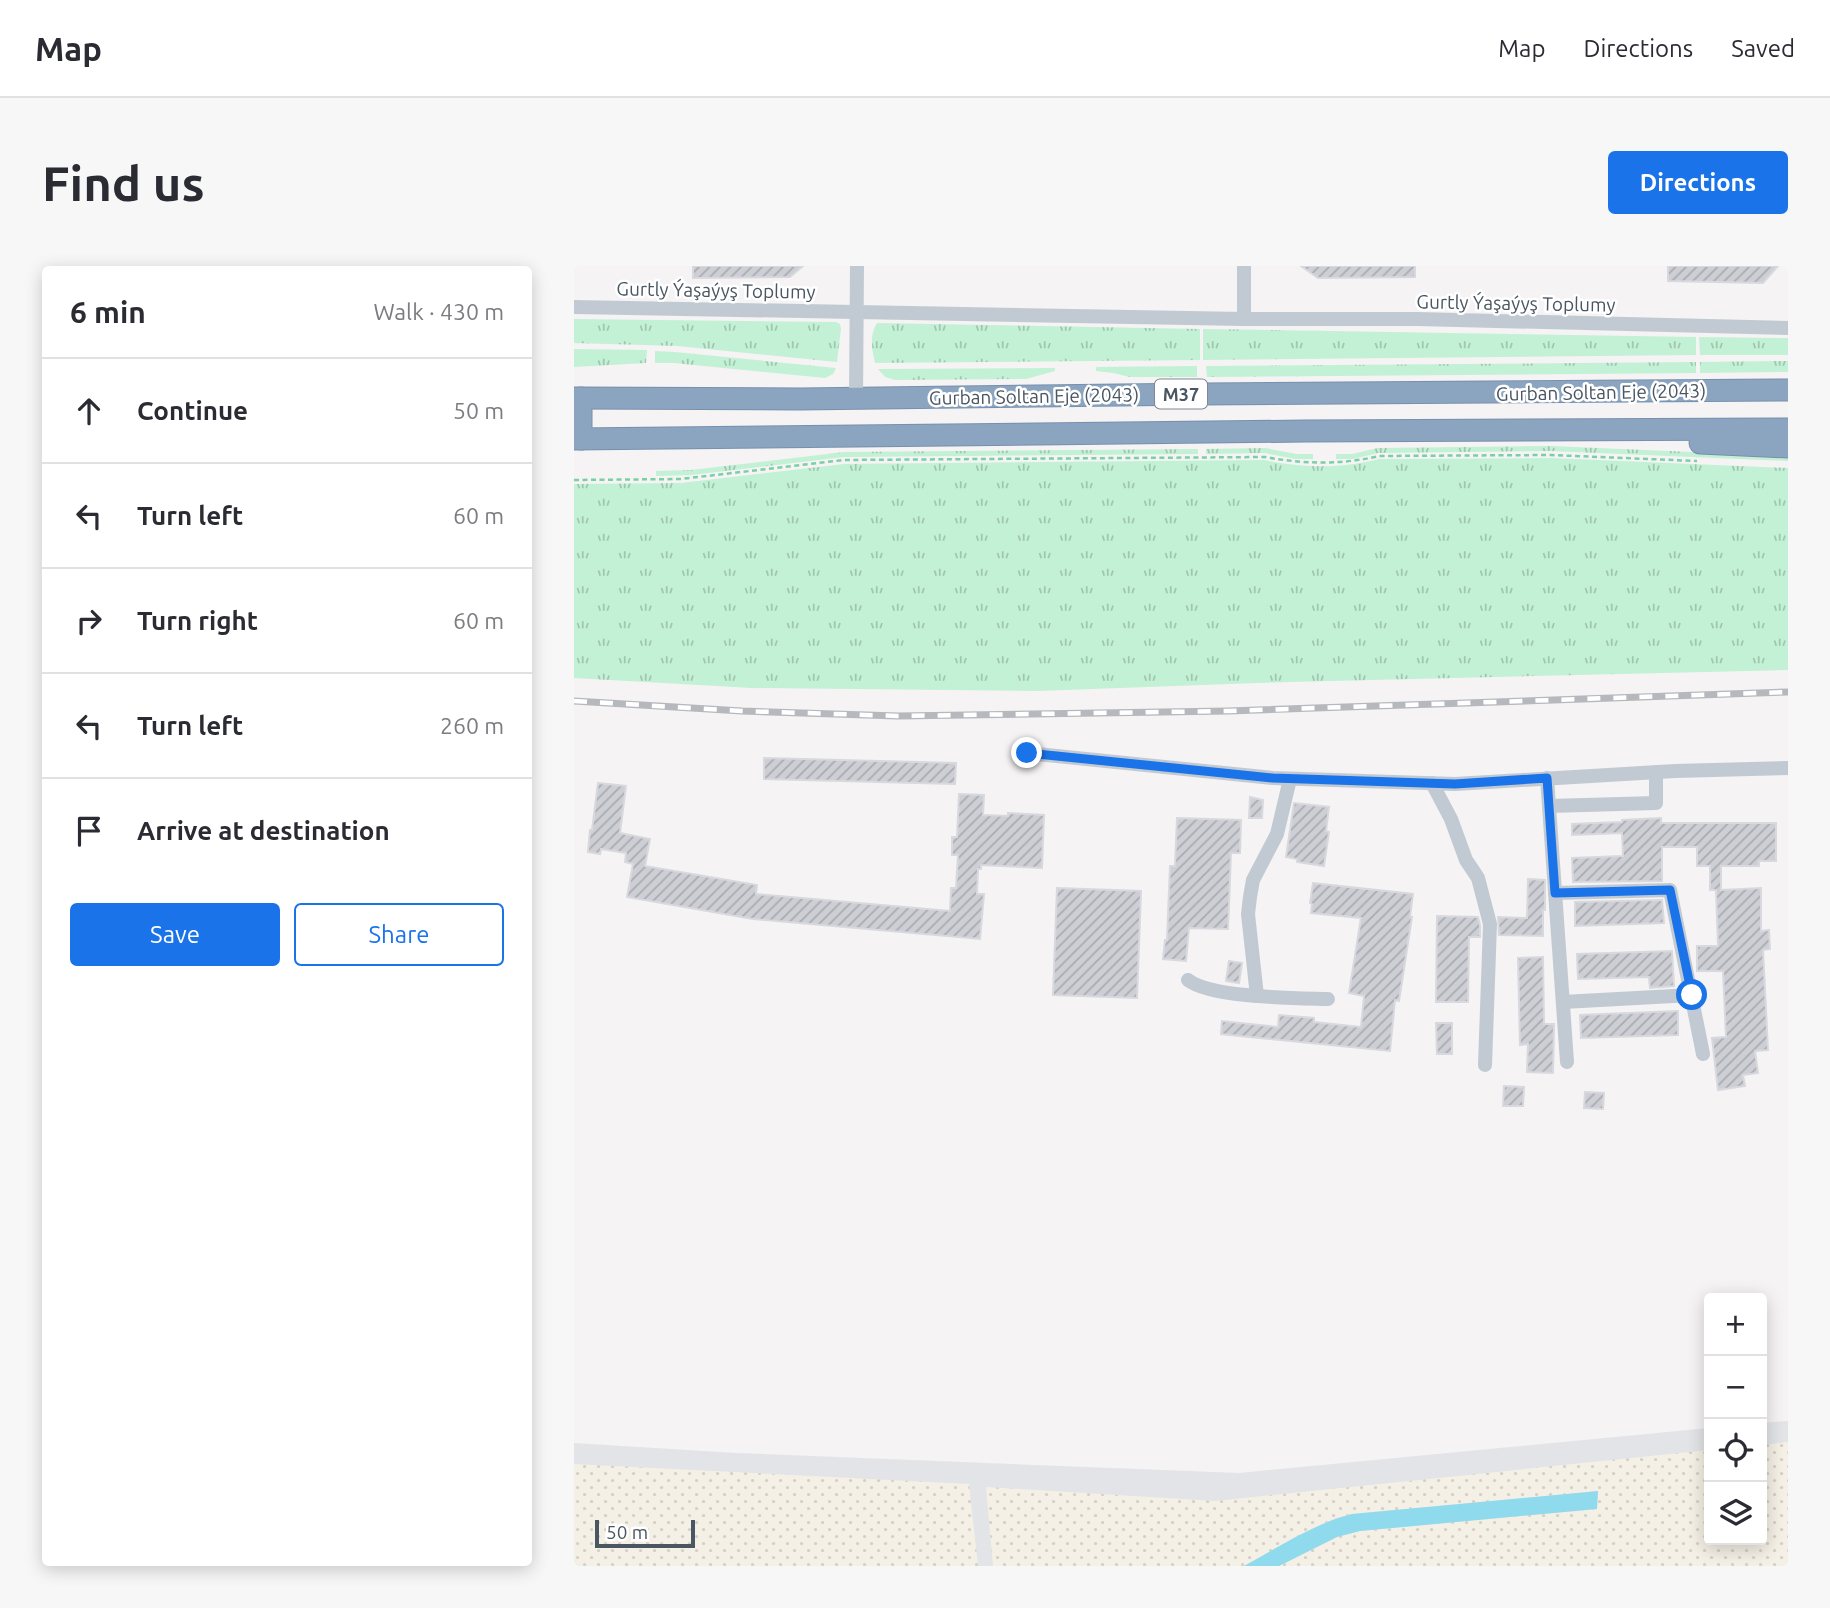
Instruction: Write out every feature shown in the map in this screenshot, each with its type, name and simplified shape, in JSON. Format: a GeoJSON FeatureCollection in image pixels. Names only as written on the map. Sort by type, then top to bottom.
{"type":"FeatureCollection","features":[{"type":"Feature","properties":{"kind":"highway","name":"Gurban Soltan Eje (2043)"},"geometry":{"type":"LineString","coordinates":[[578,398],[799,400],[1788,390]]}},
{"type":"Feature","properties":{"kind":"highway"},"geometry":{"type":"LineString","coordinates":[[578,398],[578,439]]}},
{"type":"Feature","properties":{"kind":"highway","name":"Gurban Soltan Eje (2043)"},"geometry":{"type":"LineString","coordinates":[[578,439],[1788,429]]}},
{"type":"Feature","properties":{"kind":"highway"},"geometry":{"type":"LineString","coordinates":[[1597,431],[1654,442],[1788,447]]}},
{"type":"Feature","properties":{"kind":"street"},"geometry":{"type":"LineString","coordinates":[[856,398],[857,266]]}},
{"type":"Feature","properties":{"kind":"street"},"geometry":{"type":"LineString","coordinates":[[1244,266],[1244,319]]}},
{"type":"Feature","properties":{"kind":"street","name":"Gurtly Ýaşaýyş Toplumy"},"geometry":{"type":"LineString","coordinates":[[574,307],[1244,319],[1416,319],[1788,328]]}},
{"type":"Feature","properties":{"kind":"street"},"geometry":{"type":"LineString","coordinates":[[1027,753],[1273,778],[1455,784],[1656,772],[1788,768]]}},
{"type":"Feature","properties":{"kind":"street"},"geometry":{"type":"LineString","coordinates":[[1549,806],[1656,803],[1656,772]]}},
{"type":"Feature","properties":{"kind":"street"},"geometry":{"type":"LineString","coordinates":[[1547,778],[1567,1062]]}},
{"type":"Feature","properties":{"kind":"street"},"geometry":{"type":"LineString","coordinates":[[1257,996],[1248,914],[1252,880],[1277,834],[1290,779]]}},
{"type":"Feature","properties":{"kind":"street"},"geometry":{"type":"LineString","coordinates":[[1432,783],[1451,819],[1465,860],[1478,877],[1490,924],[1485,1065]]}},
{"type":"Feature","properties":{"kind":"street"},"geometry":{"type":"LineString","coordinates":[[1555,893],[1670,890],[1703,1054]]}},
{"type":"Feature","properties":{"kind":"street"},"geometry":{"type":"LineString","coordinates":[[1188,980],[1194,985],[1210,989],[1257,996],[1328,999]]}},
{"type":"Feature","properties":{"kind":"street"},"geometry":{"type":"LineString","coordinates":[[1563,1002],[1692,995]]}},
{"type":"Feature","properties":{"kind":"path"},"geometry":{"type":"LineString","coordinates":[[574,480],[681,479],[844,460],[1265,457],[1295,463],[1318,463],[1354,462],[1379,456],[1551,455],[1704,461]]}},
{"type":"Feature","properties":{"kind":"shaded area"},"geometry":{"type":"Polygon","coordinates":[[[1788,1421],[1788,1566],[574,1566],[574,1443],[736,1453],[1239,1473],[1704,1428],[1704,1545],[1767,1545],[1767,1423],[1788,1421]]]}},
{"type":"Feature","properties":{"kind":"green space"},"geometry":{"type":"Polygon","coordinates":[[[574,319],[836,322],[841,329],[837,362],[677,346],[574,343],[574,319]]]}},
{"type":"Feature","properties":{"kind":"green space"},"geometry":{"type":"Polygon","coordinates":[[[877,323],[1200,329],[1200,360],[875,363],[872,337],[877,323]]]}},
{"type":"Feature","properties":{"kind":"green space"},"geometry":{"type":"Polygon","coordinates":[[[1203,329],[1696,337],[1696,355],[1203,360],[1203,329]]]}},
{"type":"Feature","properties":{"kind":"green space"},"geometry":{"type":"Polygon","coordinates":[[[1699,337],[1788,338],[1788,355],[1700,355],[1699,337]]]}},
{"type":"Feature","properties":{"kind":"green space"},"geometry":{"type":"Polygon","coordinates":[[[574,349],[647,350],[646,363],[574,367],[574,349]]]}},
{"type":"Feature","properties":{"kind":"green space"},"geometry":{"type":"Polygon","coordinates":[[[655,351],[836,368],[833,374],[825,378],[655,363],[655,351]]]}},
{"type":"Feature","properties":{"kind":"green space"},"geometry":{"type":"Polygon","coordinates":[[[1788,361],[1788,372],[1700,373],[1700,362],[1788,361]]]}},
{"type":"Feature","properties":{"kind":"green space"},"geometry":{"type":"Polygon","coordinates":[[[1696,362],[1696,373],[1207,377],[1206,366],[1696,362]]]}},
{"type":"Feature","properties":{"kind":"green space"},"geometry":{"type":"Polygon","coordinates":[[[1197,366],[1197,377],[1130,377],[1096,371],[1096,367],[1197,366]]]}},
{"type":"Feature","properties":{"kind":"green space"},"geometry":{"type":"Polygon","coordinates":[[[1055,368],[1055,371],[1026,379],[895,380],[885,377],[878,369],[1055,368]]]}},
{"type":"Feature","properties":{"kind":"green space"},"geometry":{"type":"Polygon","coordinates":[[[1551,446],[1788,456],[1788,461],[1551,451],[1378,453],[1353,459],[1336,459],[1336,454],[1352,454],[1378,448],[1551,446]]]}},
{"type":"Feature","properties":{"kind":"green space"},"geometry":{"type":"Polygon","coordinates":[[[1265,448],[1296,454],[1313,454],[1313,459],[1295,459],[1265,453],[1206,454],[1206,449],[1265,448]]]}},
{"type":"Feature","properties":{"kind":"green space"},"geometry":{"type":"Polygon","coordinates":[[[1198,449],[1198,454],[844,457],[691,475],[656,476],[656,471],[691,470],[844,452],[1198,449]]]}},
{"type":"Feature","properties":{"kind":"green space"},"geometry":{"type":"Polygon","coordinates":[[[1551,458],[1788,468],[1788,670],[1037,691],[752,688],[574,678],[574,484],[681,483],[844,464],[1264,460],[1322,466],[1350,465],[1379,459],[1551,458]]]}},
{"type":"Feature","properties":{"kind":"sand"},"geometry":{"type":"Polygon","coordinates":[[[1788,1442],[1788,1566],[1279,1566],[1337,1537],[1360,1531],[1597,1509],[1598,1491],[1352,1514],[1313,1528],[1244,1566],[993,1566],[986,1487],[1215,1501],[1704,1451],[1704,1545],[1767,1545],[1767,1444],[1788,1442]]]}},
{"type":"Feature","properties":{"kind":"sand"},"geometry":{"type":"Polygon","coordinates":[[[574,1464],[969,1484],[978,1566],[574,1566],[574,1464]]]}},
{"type":"Feature","properties":{"kind":"water"},"geometry":{"type":"Polygon","coordinates":[[[1598,1491],[1597,1509],[1360,1531],[1337,1537],[1279,1566],[1244,1566],[1310,1530],[1352,1514],[1598,1491]]]}},
{"type":"Feature","properties":{"kind":"building"},"geometry":{"type":"Polygon","coordinates":[[[693,266],[803,266],[790,277],[693,278],[693,266]]]}},
{"type":"Feature","properties":{"kind":"building"},"geometry":{"type":"Polygon","coordinates":[[[1301,266],[1415,266],[1415,277],[1318,278],[1301,266]]]}},
{"type":"Feature","properties":{"kind":"building"},"geometry":{"type":"Polygon","coordinates":[[[1668,266],[1778,266],[1763,283],[1668,281],[1668,266]]]}},
{"type":"Feature","properties":{"kind":"building"},"geometry":{"type":"Polygon","coordinates":[[[764,758],[956,763],[955,784],[764,779],[764,758]]]}},
{"type":"Feature","properties":{"kind":"building"},"geometry":{"type":"Polygon","coordinates":[[[598,783],[626,786],[620,833],[650,839],[645,866],[757,885],[756,894],[950,911],[951,888],[956,888],[958,855],[952,855],[952,837],[957,837],[959,794],[984,795],[983,815],[1044,815],[1042,868],[981,865],[981,869],[978,869],[977,894],[984,894],[980,939],[753,919],[627,897],[633,864],[625,862],[626,853],[601,849],[600,854],[588,852],[598,783]]]}},
{"type":"Feature","properties":{"kind":"building"},"geometry":{"type":"Polygon","coordinates":[[[1250,797],[1263,800],[1262,818],[1249,818],[1250,797]]]}},
{"type":"Feature","properties":{"kind":"building"},"geometry":{"type":"Polygon","coordinates":[[[1294,803],[1329,807],[1326,831],[1329,832],[1324,866],[1297,862],[1297,859],[1286,857],[1294,803]]]}},
{"type":"Feature","properties":{"kind":"building"},"geometry":{"type":"Polygon","coordinates":[[[1177,818],[1241,820],[1240,853],[1231,853],[1228,929],[1189,928],[1186,961],[1163,959],[1167,940],[1170,866],[1175,866],[1177,818]]]}},
{"type":"Feature","properties":{"kind":"building"},"geometry":{"type":"Polygon","coordinates":[[[1661,818],[1661,823],[1776,823],[1776,861],[1759,861],[1759,866],[1721,866],[1721,890],[1761,888],[1761,931],[1769,930],[1770,949],[1763,950],[1768,1050],[1755,1051],[1758,1073],[1743,1075],[1745,1086],[1718,1090],[1712,1038],[1726,1037],[1723,971],[1697,971],[1697,946],[1718,946],[1716,890],[1710,890],[1710,866],[1697,866],[1697,847],[1662,847],[1662,881],[1573,882],[1572,858],[1623,856],[1622,833],[1572,835],[1572,824],[1661,818]]]}},
{"type":"Feature","properties":{"kind":"building"},"geometry":{"type":"Polygon","coordinates":[[[1528,879],[1545,880],[1543,936],[1499,935],[1498,917],[1527,918],[1528,879]]]}},
{"type":"Feature","properties":{"kind":"building"},"geometry":{"type":"Polygon","coordinates":[[[1313,883],[1413,894],[1399,1001],[1395,1000],[1390,1051],[1221,1034],[1222,1021],[1278,1027],[1279,1015],[1361,1027],[1364,996],[1349,993],[1361,918],[1311,913],[1313,883]]]}},
{"type":"Feature","properties":{"kind":"building"},"geometry":{"type":"Polygon","coordinates":[[[1057,888],[1141,891],[1137,998],[1053,995],[1057,888]]]}},
{"type":"Feature","properties":{"kind":"building"},"geometry":{"type":"Polygon","coordinates":[[[1662,900],[1664,923],[1575,926],[1575,902],[1662,900]]]}},
{"type":"Feature","properties":{"kind":"building"},"geometry":{"type":"Polygon","coordinates":[[[1437,916],[1478,917],[1480,937],[1469,937],[1468,1002],[1436,1002],[1437,916]]]}},
{"type":"Feature","properties":{"kind":"building"},"geometry":{"type":"Polygon","coordinates":[[[1672,951],[1674,986],[1650,988],[1649,977],[1578,979],[1577,954],[1672,951]]]}},
{"type":"Feature","properties":{"kind":"building"},"geometry":{"type":"Polygon","coordinates":[[[1543,957],[1544,1024],[1554,1024],[1553,1073],[1527,1072],[1528,1044],[1520,1045],[1518,958],[1543,957]]]}},
{"type":"Feature","properties":{"kind":"building"},"geometry":{"type":"Polygon","coordinates":[[[1229,961],[1242,963],[1239,983],[1226,981],[1229,961]]]}},
{"type":"Feature","properties":{"kind":"building"},"geometry":{"type":"Polygon","coordinates":[[[1678,1011],[1678,1035],[1581,1038],[1580,1015],[1678,1011]]]}},
{"type":"Feature","properties":{"kind":"building"},"geometry":{"type":"Polygon","coordinates":[[[1436,1023],[1452,1023],[1452,1054],[1437,1054],[1436,1023]]]}},
{"type":"Feature","properties":{"kind":"building"},"geometry":{"type":"Polygon","coordinates":[[[1504,1086],[1524,1087],[1523,1106],[1503,1106],[1504,1086]]]}},
{"type":"Feature","properties":{"kind":"building"},"geometry":{"type":"Polygon","coordinates":[[[1585,1092],[1604,1093],[1603,1109],[1584,1108],[1585,1092]]]}},
{"type":"Feature","properties":{"kind":"railway"},"geometry":{"type":"LineString","coordinates":[[574,701],[742,711],[898,716],[1228,711],[1788,692]]}},
{"type":"Feature","properties":{"kind":"route"},"geometry":{"type":"LineString","coordinates":[[1027,753],[1273,778],[1455,784],[1547,778],[1555,893],[1670,890],[1692,995]]}}]}
